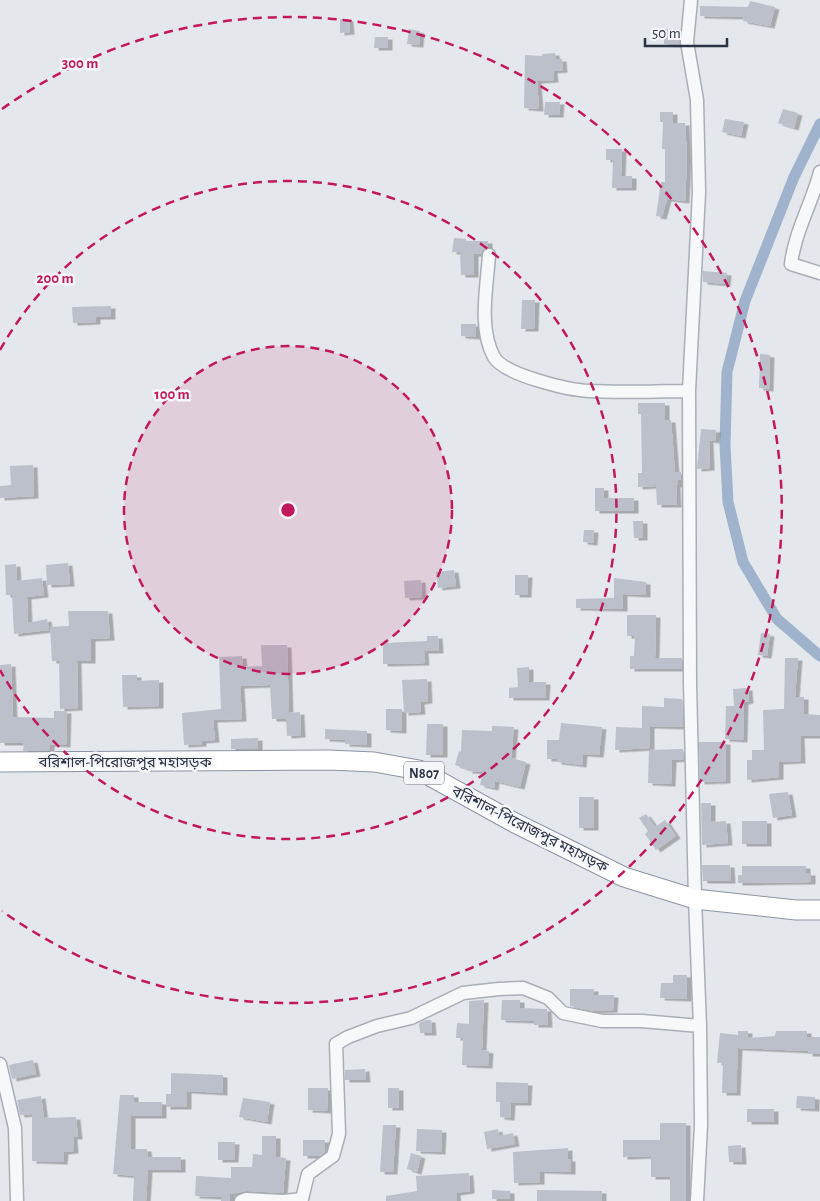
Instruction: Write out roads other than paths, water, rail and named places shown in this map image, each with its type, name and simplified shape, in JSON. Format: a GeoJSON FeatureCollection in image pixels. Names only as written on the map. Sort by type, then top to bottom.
{"type":"FeatureCollection","features":[{"type":"Feature","properties":{"kind":"highway","name":"বরিশাল-পিরোজপুর মহাসড়ক"},"geometry":{"type":"LineString","coordinates":[[0,762],[328,760],[374,762],[419,770],[515,823],[624,877],[695,899],[796,910],[820,910]]}},
{"type":"Feature","properties":{"kind":"street"},"geometry":{"type":"LineString","coordinates":[[691,0],[687,42],[697,100],[699,192],[689,391],[690,683],[701,1125],[697,1201]]}},
{"type":"Feature","properties":{"kind":"street"},"geometry":{"type":"LineString","coordinates":[[820,172],[817,189],[803,217],[793,247],[791,264],[820,273]]}},
{"type":"Feature","properties":{"kind":"street"},"geometry":{"type":"LineString","coordinates":[[489,255],[486,287],[487,331],[494,358],[504,366],[522,377],[587,391],[689,391]]}},
{"type":"Feature","properties":{"kind":"street"},"geometry":{"type":"LineString","coordinates":[[241,1201],[246,1199],[283,1201],[302,1199],[308,1174],[332,1156],[339,1134],[336,1044],[348,1037],[377,1026],[411,1018],[463,993],[523,988],[548,998],[563,1013],[602,1021],[642,1020],[700,1026]]}},
{"type":"Feature","properties":{"kind":"street"},"geometry":{"type":"LineString","coordinates":[[0,1064],[15,1128],[17,1201]]}},
{"type":"Feature","properties":{"kind":"waterway"},"geometry":{"type":"LineString","coordinates":[[820,124],[794,177],[745,301],[727,372],[725,445],[728,502],[743,562],[777,619],[820,656]]}}]}
